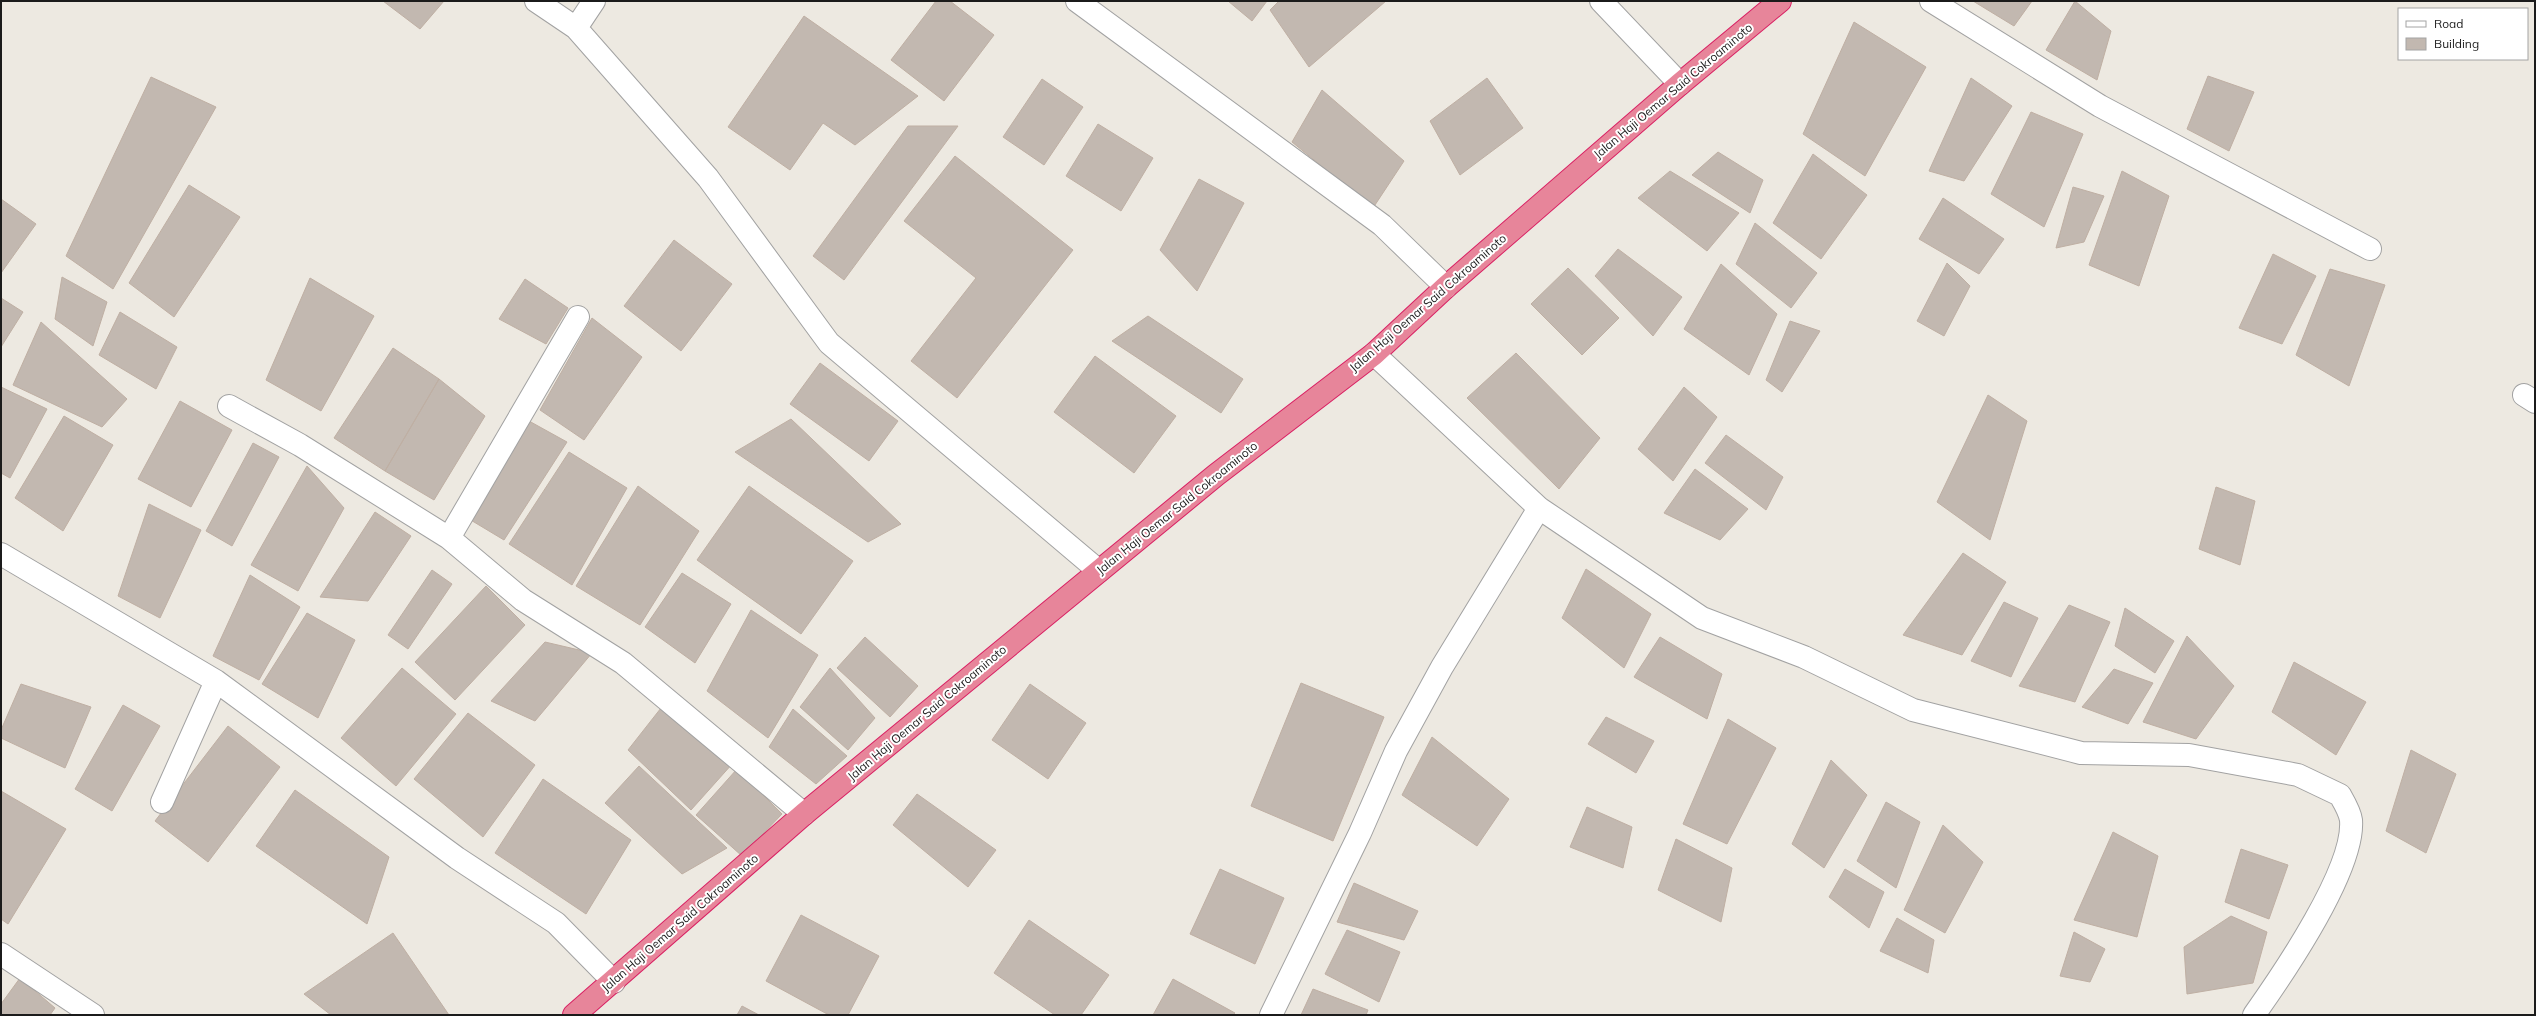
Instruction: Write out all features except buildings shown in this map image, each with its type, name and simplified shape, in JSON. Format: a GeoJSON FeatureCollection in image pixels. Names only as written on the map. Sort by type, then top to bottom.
{"type":"FeatureCollection","features":[{"type":"Feature","properties":{"kind":"highway","name":"Jalan Haji Oemar Said Cokroaminoto"},"geometry":{"type":"LineString","coordinates":[[574,1015],[614,982],[804,814],[1216,475],[1374,354],[1446,287],[1680,84],[1780,1]]}},
{"type":"Feature","properties":{"kind":"street"},"geometry":{"type":"LineString","coordinates":[[536,1],[576,28],[708,178],[829,343],[1099,571]]}},
{"type":"Feature","properties":{"kind":"street"},"geometry":{"type":"LineString","coordinates":[[576,28],[594,1]]}},
{"type":"Feature","properties":{"kind":"street"},"geometry":{"type":"LineString","coordinates":[[1077,1],[1382,225],[1446,287]]}},
{"type":"Feature","properties":{"kind":"street"},"geometry":{"type":"LineString","coordinates":[[1601,1],[1680,84]]}},
{"type":"Feature","properties":{"kind":"street"},"geometry":{"type":"LineString","coordinates":[[1931,1],[2100,106],[2370,249]]}},
{"type":"Feature","properties":{"kind":"street"},"geometry":{"type":"LineString","coordinates":[[449,538],[578,317]]}},
{"type":"Feature","properties":{"kind":"street"},"geometry":{"type":"LineString","coordinates":[[1374,354],[1539,508],[1702,618],[1804,657],[1912,710],[2081,753],[2189,755],[2298,775],[2340,794],[2351,819],[2350,838],[2334,883],[2285,971],[2254,1015]]}},
{"type":"Feature","properties":{"kind":"street"},"geometry":{"type":"LineString","coordinates":[[229,406],[300,445],[449,538],[523,600],[624,663],[804,814]]}},
{"type":"Feature","properties":{"kind":"street"},"geometry":{"type":"LineString","coordinates":[[1271,1015],[1357,840],[1396,751],[1442,667],[1539,508]]}},
{"type":"Feature","properties":{"kind":"street"},"geometry":{"type":"LineString","coordinates":[[1,554],[216,681],[457,858],[556,923],[614,982]]}},
{"type":"Feature","properties":{"kind":"street"},"geometry":{"type":"LineString","coordinates":[[162,802],[216,681]]}},
{"type":"Feature","properties":{"kind":"street"},"geometry":{"type":"LineString","coordinates":[[1,954],[93,1015]]}}]}
